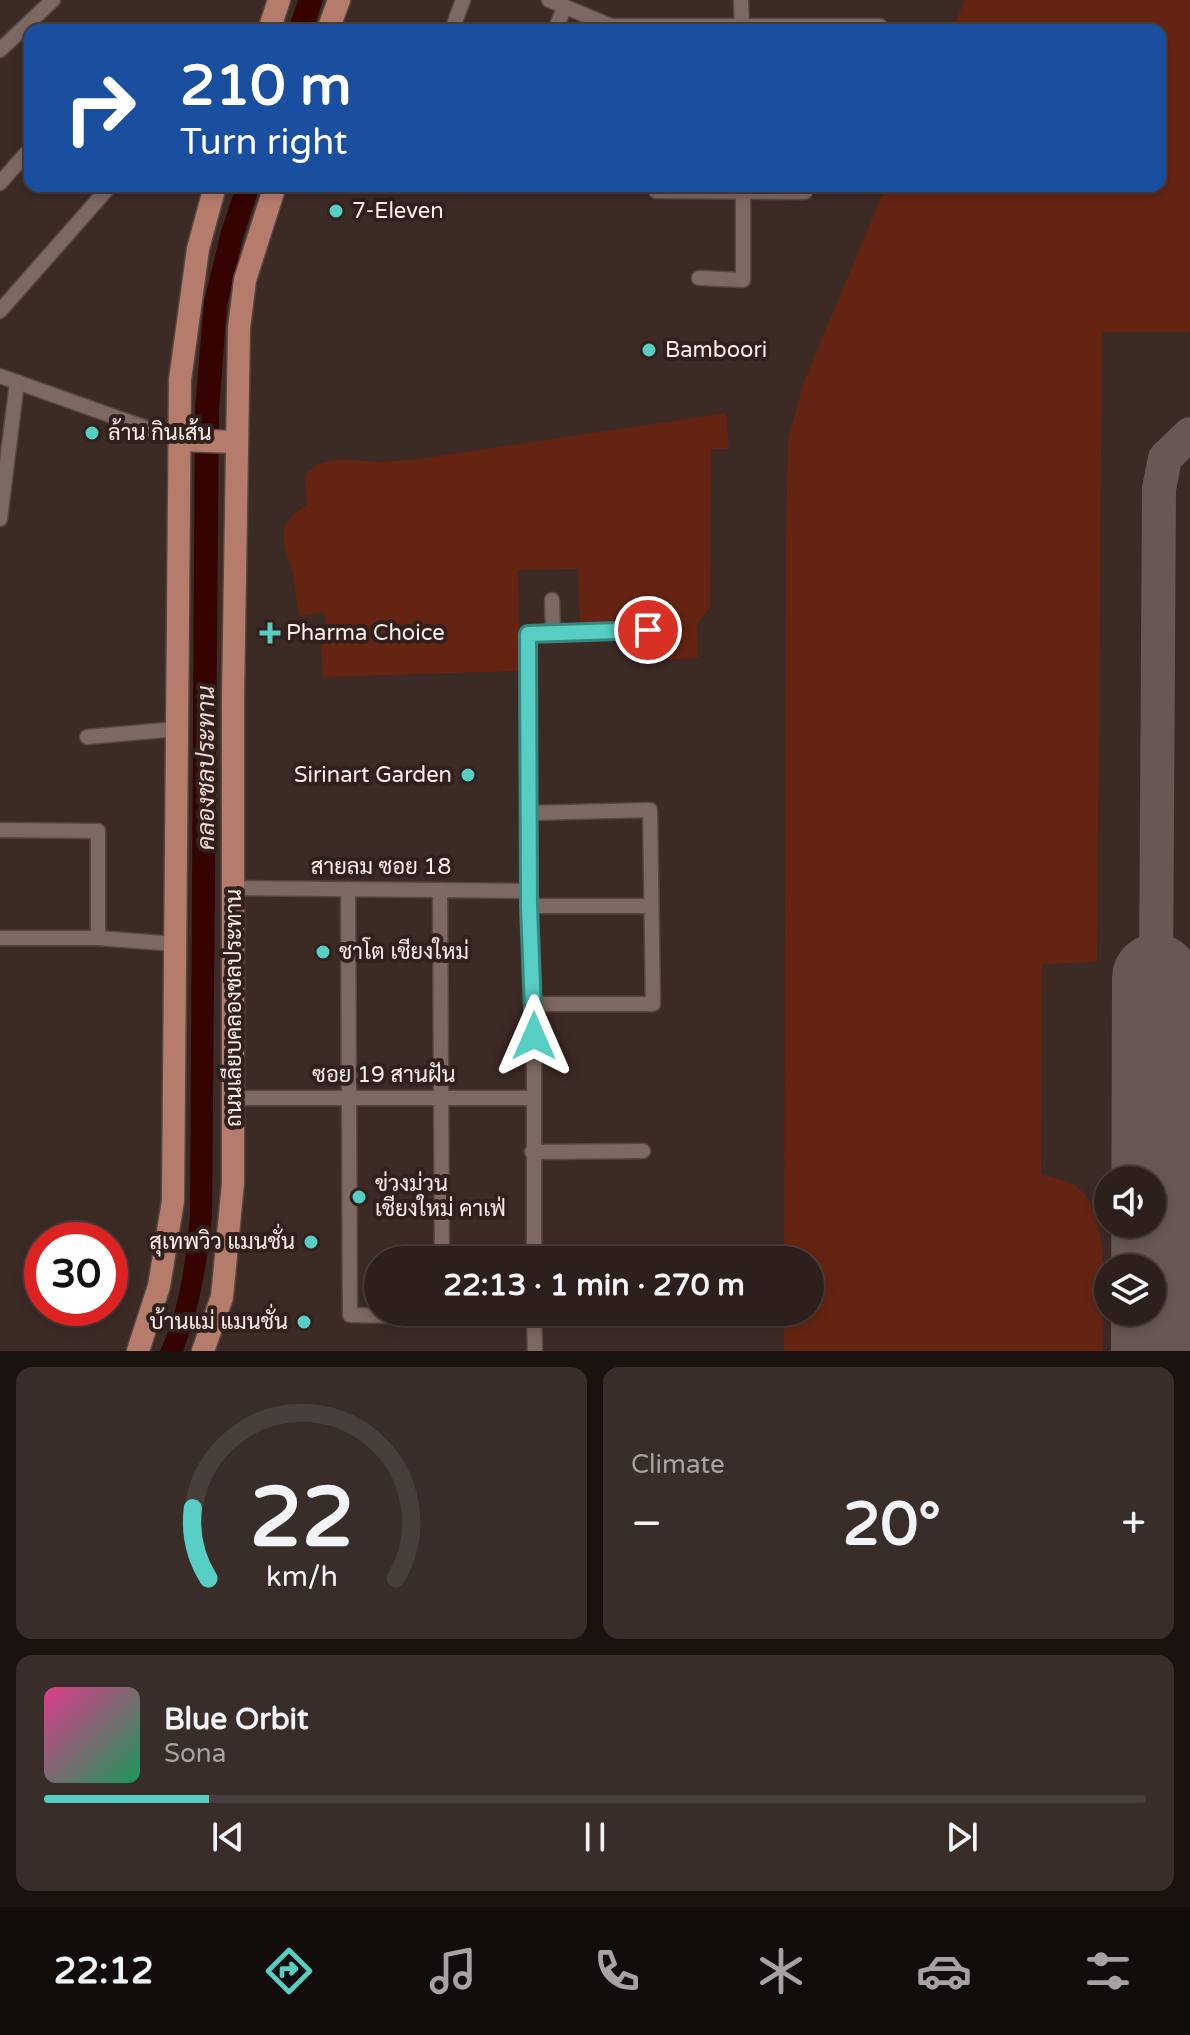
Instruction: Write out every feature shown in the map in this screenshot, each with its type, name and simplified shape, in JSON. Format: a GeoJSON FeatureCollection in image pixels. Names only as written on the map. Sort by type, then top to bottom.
{"type":"FeatureCollection","features":[{"type":"Feature","properties":{"kind":"main road"},"geometry":{"type":"LineString","coordinates":[[271,24],[279,0]]}},
{"type":"Feature","properties":{"kind":"main road"},"geometry":{"type":"LineString","coordinates":[[330,24],[339,0]]}},
{"type":"Feature","properties":{"kind":"main road"},"geometry":{"type":"LineString","coordinates":[[138,1351],[159,1286],[173,1201],[176,729],[185,440],[180,380],[198,249],[213,192]]}},
{"type":"Feature","properties":{"kind":"main road","name":"ถนนเลียบคลองชลประทาน"},"geometry":{"type":"LineString","coordinates":[[203,1351],[224,1286],[233,1183],[234,888],[229,442],[245,280],[273,192]]}},
{"type":"Feature","properties":{"kind":"main road"},"geometry":{"type":"LineString","coordinates":[[185,440],[229,442]]}},
{"type":"Feature","properties":{"kind":"street"},"geometry":{"type":"LineString","coordinates":[[28,24],[53,0]]}},
{"type":"Feature","properties":{"kind":"street"},"geometry":{"type":"LineString","coordinates":[[454,24],[463,0]]}},
{"type":"Feature","properties":{"kind":"street"},"geometry":{"type":"LineString","coordinates":[[549,0],[606,24]]}},
{"type":"Feature","properties":{"kind":"street"},"geometry":{"type":"LineString","coordinates":[[741,0],[742,24]]}},
{"type":"Feature","properties":{"kind":"street"},"geometry":{"type":"LineString","coordinates":[[558,24],[565,6]]}},
{"type":"Feature","properties":{"kind":"street"},"geometry":{"type":"LineString","coordinates":[[0,50],[24,27]]}},
{"type":"Feature","properties":{"kind":"street"},"geometry":{"type":"LineString","coordinates":[[0,183],[24,156]]}},
{"type":"Feature","properties":{"kind":"street"},"geometry":{"type":"LineString","coordinates":[[0,311],[105,192]]}},
{"type":"Feature","properties":{"kind":"street"},"geometry":{"type":"LineString","coordinates":[[699,278],[743,280],[743,192]]}},
{"type":"Feature","properties":{"kind":"street"},"geometry":{"type":"LineString","coordinates":[[0,376],[185,440]]}},
{"type":"Feature","properties":{"kind":"street"},"geometry":{"type":"LineString","coordinates":[[0,519],[17,382]]}},
{"type":"Feature","properties":{"kind":"street"},"geometry":{"type":"LineString","coordinates":[[552,600],[553,633]]}},
{"type":"Feature","properties":{"kind":"street"},"geometry":{"type":"LineString","coordinates":[[534,1246],[534,1004],[529,898],[528,634],[648,630]]}},
{"type":"Feature","properties":{"kind":"street"},"geometry":{"type":"LineString","coordinates":[[87,737],[176,729]]}},
{"type":"Feature","properties":{"kind":"street"},"geometry":{"type":"LineString","coordinates":[[528,813],[650,810],[653,1004],[534,1004]]}},
{"type":"Feature","properties":{"kind":"street"},"geometry":{"type":"LineString","coordinates":[[0,830],[98,831],[98,938]]}},
{"type":"Feature","properties":{"kind":"street","name":"สายลม ซอย 18"},"geometry":{"type":"LineString","coordinates":[[234,888],[440,890],[650,906]]}},
{"type":"Feature","properties":{"kind":"street"},"geometry":{"type":"LineString","coordinates":[[348,889],[350,1315],[364,1315]]}},
{"type":"Feature","properties":{"kind":"street"},"geometry":{"type":"LineString","coordinates":[[440,890],[442,1246]]}},
{"type":"Feature","properties":{"kind":"street"},"geometry":{"type":"LineString","coordinates":[[0,938],[98,938],[175,944]]}},
{"type":"Feature","properties":{"kind":"street","name":"ซอย 19 สานฝัน"},"geometry":{"type":"LineString","coordinates":[[234,1098],[533,1098]]}},
{"type":"Feature","properties":{"kind":"street"},"geometry":{"type":"LineString","coordinates":[[532,1152],[643,1151]]}},
{"type":"Feature","properties":{"kind":"street"},"geometry":{"type":"LineString","coordinates":[[534,1326],[535,1351]]}},
{"type":"Feature","properties":{"kind":"shaded area"},"geometry":{"type":"Polygon","coordinates":[[[965,0],[1190,0],[1190,332],[1102,332],[1097,962],[1042,964],[1041,1174],[1077,1187],[1094,1214],[1094,1238],[1101,1238],[1103,1254],[1094,1254],[1094,1326],[1103,1326],[1103,1351],[784,1351],[784,1326],[824,1326],[824,1246],[784,1246],[788,440],[803,384],[883,192],[1166,192],[1166,24],[955,24],[965,0]]]}},
{"type":"Feature","properties":{"kind":"shaded area"},"geometry":{"type":"Polygon","coordinates":[[[726,413],[729,449],[711,449],[710,607],[697,624],[698,658],[658,660],[657,626],[580,628],[578,569],[518,570],[519,671],[323,677],[321,644],[330,641],[324,612],[299,616],[293,574],[284,544],[284,528],[293,515],[307,505],[305,475],[313,468],[339,460],[412,460],[726,413]]]}},
{"type":"Feature","properties":{"kind":"water"},"geometry":{"type":"Polygon","coordinates":[[[298,0],[323,0],[315,24],[290,24],[298,0]]]}},
{"type":"Feature","properties":{"kind":"water","name":"คลองชลประทาน"},"geometry":{"type":"Polygon","coordinates":[[[234,192],[258,192],[243,238],[227,306],[219,410],[212,1216],[202,1285],[183,1351],[160,1351],[177,1301],[190,1215],[195,409],[204,302],[234,192]]]}},
{"type":"Feature","properties":{"kind":"taxiway"},"geometry":{"type":"LineString","coordinates":[[1156,978],[1159,489],[1165,458],[1190,434]]}},
{"type":"Feature","properties":{"kind":"taxiway"},"geometry":{"type":"LineString","coordinates":[[1156,1012],[1190,1012]]}},
{"type":"Feature","properties":{"kind":"taxiway"},"geometry":{"type":"LineString","coordinates":[[1166,1233],[1190,1277]]}},
{"type":"Feature","properties":{"kind":"taxiway"},"geometry":{"type":"LineString","coordinates":[[1178,1351],[1190,1338]]}},
{"type":"Feature","properties":{"kind":"runway"},"geometry":{"type":"LineString","coordinates":[[1155,1351],[1156,978]]}},
{"type":"Feature","properties":{"kind":"place","name":"7-Eleven"},"geometry":{"type":"Point","coordinates":[336,211]}},
{"type":"Feature","properties":{"kind":"place","name":"Bamboori"},"geometry":{"type":"Point","coordinates":[649,350]}},
{"type":"Feature","properties":{"kind":"place","name":"ล้าน กินเส้น"},"geometry":{"type":"Point","coordinates":[92,433]}},
{"type":"Feature","properties":{"kind":"place","name":"Pharma Choice"},"geometry":{"type":"Point","coordinates":[270,633]}},
{"type":"Feature","properties":{"kind":"place","name":"Sirinart Garden"},"geometry":{"type":"Point","coordinates":[468,775]}},
{"type":"Feature","properties":{"kind":"place","name":"ชาโต เชียงใหม่"},"geometry":{"type":"Point","coordinates":[323,952]}},
{"type":"Feature","properties":{"kind":"place","name":"ข่วงม่วน เชียงใหม่ คาเฟ่"},"geometry":{"type":"Point","coordinates":[359,1197]}},
{"type":"Feature","properties":{"kind":"place","name":"สุเทพวิว แมนชั่น"},"geometry":{"type":"Point","coordinates":[311,1242]}},
{"type":"Feature","properties":{"kind":"place","name":"บ้านแม่ แมนชั่น"},"geometry":{"type":"Point","coordinates":[304,1322]}},
{"type":"Feature","properties":{"kind":"route"},"geometry":{"type":"LineString","coordinates":[[534,1036],[529,906],[528,634],[648,630]]}}]}
